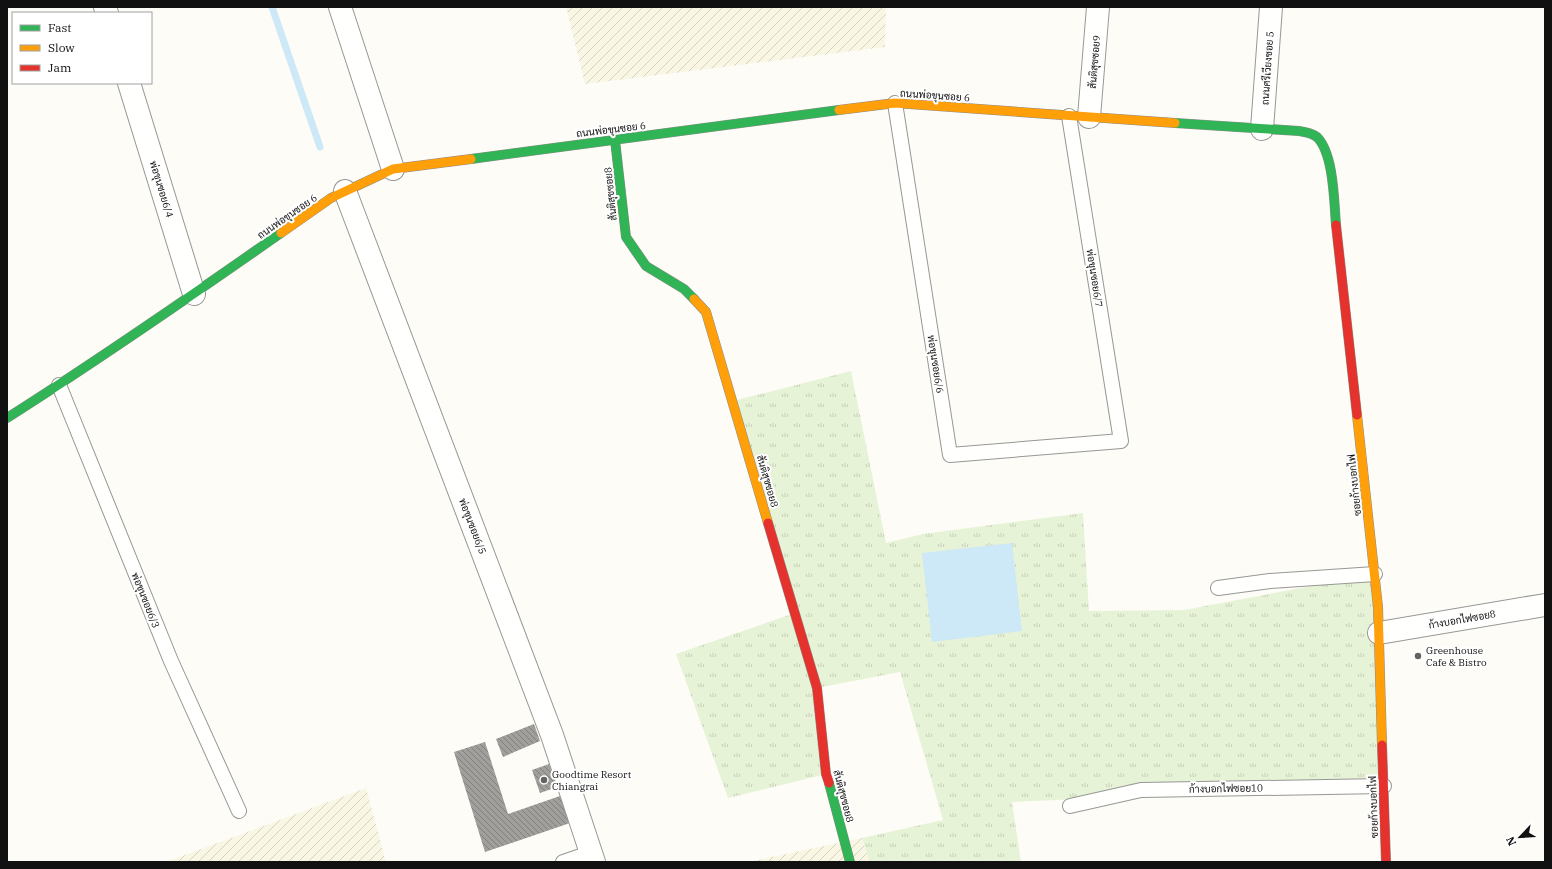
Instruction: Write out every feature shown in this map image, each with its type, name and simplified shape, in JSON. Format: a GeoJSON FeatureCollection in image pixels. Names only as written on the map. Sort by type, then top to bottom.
{"type":"FeatureCollection","features":[{"type":"Feature","properties":{"kind":"street"},"geometry":{"type":"LineString","coordinates":[[340,7],[393,169]]}},
{"type":"Feature","properties":{"kind":"street","name":"สันติสุขซอย9"},"geometry":{"type":"LineString","coordinates":[[1079,116],[1098,7]]}},
{"type":"Feature","properties":{"kind":"street","name":"ถนนศรีเวียงซอย 5"},"geometry":{"type":"LineString","coordinates":[[1262,129],[1271,7]]}},
{"type":"Feature","properties":{"kind":"street","name":"พ่อขุนซอย6/4"},"geometry":{"type":"LineString","coordinates":[[129,84],[194,294]]}},
{"type":"Feature","properties":{"kind":"street","name":"ถนนพ่อขุนซอย 6"},"geometry":{"type":"LineString","coordinates":[[7,418],[59,386],[194,294],[330,198],[393,169],[896,103],[1290,131]]}},
{"type":"Feature","properties":{"kind":"street","name":"ซอยก้างบอกไฟ"},"geometry":{"type":"LineString","coordinates":[[1290,131],[1306,131],[1319,139],[1329,160],[1378,607],[1386,862]]}},
{"type":"Feature","properties":{"kind":"street","name":"สันติสุขซอย8"},"geometry":{"type":"LineString","coordinates":[[615,140],[626,237],[646,266],[684,288],[706,312],[817,688],[826,774],[850,862]]}},
{"type":"Feature","properties":{"kind":"street","name":"พ่อขุนซอย6/5"},"geometry":{"type":"LineString","coordinates":[[345,191],[552,735],[593,857]]}},
{"type":"Feature","properties":{"kind":"street","name":"ก้างบอกไฟซอย8"},"geometry":{"type":"LineString","coordinates":[[1379,633],[1545,605]]}},
{"type":"Feature","properties":{"kind":"lane","name":"พ่อขุนซอย6/6"},"geometry":{"type":"LineString","coordinates":[[896,103],[950,455],[1121,440]]}},
{"type":"Feature","properties":{"kind":"lane","name":"พ่อขุนซอย6/7"},"geometry":{"type":"LineString","coordinates":[[1079,116],[1121,440]]}},
{"type":"Feature","properties":{"kind":"lane","name":"พ่อขุนซอย6/3"},"geometry":{"type":"LineString","coordinates":[[59,386],[171,661],[239,811]]}},
{"type":"Feature","properties":{"kind":"lane"},"geometry":{"type":"LineString","coordinates":[[1218,588],[1270,581],[1375,574]]}},
{"type":"Feature","properties":{"kind":"lane","name":"ก้างบอกไฟซอย10"},"geometry":{"type":"LineString","coordinates":[[1070,806],[1141,790],[1384,786]]}},
{"type":"Feature","properties":{"kind":"lane"},"geometry":{"type":"LineString","coordinates":[[563,862],[593,857]]}},
{"type":"Feature","properties":{"kind":"shaded area"},"geometry":{"type":"Polygon","coordinates":[[[566,7],[886,7],[885,47],[585,84],[566,7]]]}},
{"type":"Feature","properties":{"kind":"shaded area"},"geometry":{"type":"Polygon","coordinates":[[[366,788],[386,862],[166,862],[366,788]]]}},
{"type":"Feature","properties":{"kind":"shaded area"},"geometry":{"type":"Polygon","coordinates":[[[862,838],[870,862],[748,862],[862,838]]]}},
{"type":"Feature","properties":{"kind":"green space"},"geometry":{"type":"Polygon","coordinates":[[[851,371],[886,543],[923,534],[1083,513],[1089,611],[1184,610],[1375,574],[1384,786],[1012,802],[1021,862],[870,862],[862,838],[943,820],[900,672],[817,688],[826,774],[728,798],[676,654],[795,613],[733,401],[851,371]]]}},
{"type":"Feature","properties":{"kind":"water"},"geometry":{"type":"Polygon","coordinates":[[[1012,543],[1022,631],[932,642],[922,553],[1012,543]]]}},
{"type":"Feature","properties":{"kind":"building"},"geometry":{"type":"Polygon","coordinates":[[[534,724],[540,741],[503,757],[496,739],[534,724]]]}},
{"type":"Feature","properties":{"kind":"building"},"geometry":{"type":"Polygon","coordinates":[[[485,742],[508,814],[560,796],[570,823],[485,852],[454,752],[485,742]]]}},
{"type":"Feature","properties":{"kind":"building"},"geometry":{"type":"Polygon","coordinates":[[[549,764],[557,787],[540,793],[532,770],[549,764]]]}},
{"type":"Feature","properties":{"kind":"waterway"},"geometry":{"type":"LineString","coordinates":[[272,7],[320,147]]}},
{"type":"Feature","properties":{"kind":"traffic: fast"},"geometry":{"type":"LineString","coordinates":[[471,159],[839,110]]}},
{"type":"Feature","properties":{"kind":"traffic: fast"},"geometry":{"type":"LineString","coordinates":[[1175,123],[1299,131],[1309,133],[1317,137],[1323,145],[1330,166],[1334,192],[1336,225]]}},
{"type":"Feature","properties":{"kind":"traffic: fast"},"geometry":{"type":"LineString","coordinates":[[615,140],[626,237],[646,266],[684,289],[694,299]]}},
{"type":"Feature","properties":{"kind":"traffic: fast"},"geometry":{"type":"LineString","coordinates":[[7,418],[145,327],[281,233]]}},
{"type":"Feature","properties":{"kind":"traffic: fast"},"geometry":{"type":"LineString","coordinates":[[829,783],[850,862]]}},
{"type":"Feature","properties":{"kind":"traffic: slow"},"geometry":{"type":"LineString","coordinates":[[839,110],[895,103],[1175,123]]}},
{"type":"Feature","properties":{"kind":"traffic: slow"},"geometry":{"type":"LineString","coordinates":[[281,233],[331,198],[393,169],[471,159]]}},
{"type":"Feature","properties":{"kind":"traffic: slow"},"geometry":{"type":"LineString","coordinates":[[694,299],[706,312],[768,523]]}},
{"type":"Feature","properties":{"kind":"traffic: slow"},"geometry":{"type":"LineString","coordinates":[[1357,415],[1378,607],[1382,745]]}},
{"type":"Feature","properties":{"kind":"traffic: jam"},"geometry":{"type":"LineString","coordinates":[[1336,225],[1357,415]]}},
{"type":"Feature","properties":{"kind":"traffic: jam"},"geometry":{"type":"LineString","coordinates":[[768,523],[817,688],[826,774],[829,783]]}},
{"type":"Feature","properties":{"kind":"traffic: jam"},"geometry":{"type":"LineString","coordinates":[[1382,745],[1386,862]]}},
{"type":"Feature","properties":{"kind":"place","name":"Greenhouse Cafe & Bistro"},"geometry":{"type":"Point","coordinates":[1418,656]}},
{"type":"Feature","properties":{"kind":"place","name":"Goodtime Resort Chiangrai"},"geometry":{"type":"Point","coordinates":[544,780]}}]}
